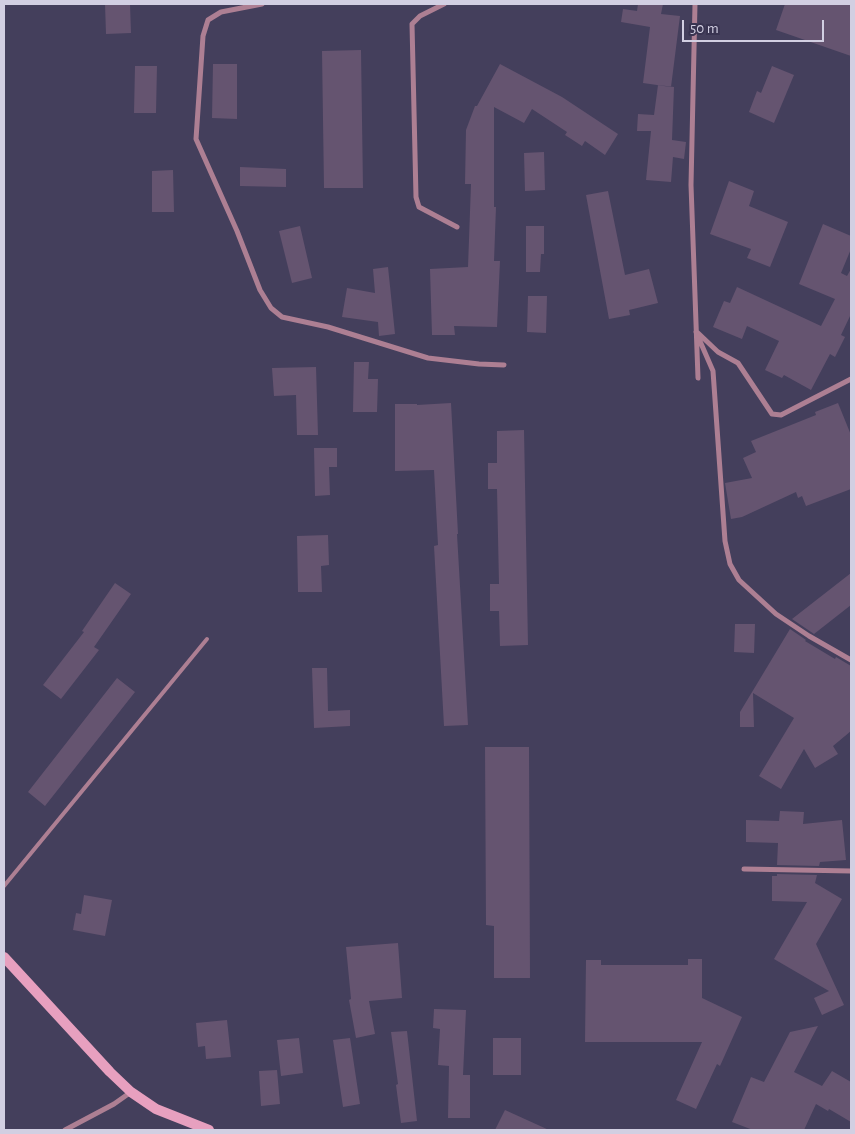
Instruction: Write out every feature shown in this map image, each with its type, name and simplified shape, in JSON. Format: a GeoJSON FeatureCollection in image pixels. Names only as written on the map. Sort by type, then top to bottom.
{"type":"FeatureCollection","features":[{"type":"Feature","properties":{"kind":"street"},"geometry":{"type":"LineString","coordinates":[[262,4],[221,12],[208,20],[203,36],[196,139],[237,231],[260,290],[271,308],[282,317],[328,327],[428,358],[504,365]]}},
{"type":"Feature","properties":{"kind":"street"},"geometry":{"type":"LineString","coordinates":[[444,4],[420,16],[412,24],[416,197],[419,207],[457,227]]}},
{"type":"Feature","properties":{"kind":"street"},"geometry":{"type":"LineString","coordinates":[[695,4],[690,186],[698,378]]}},
{"type":"Feature","properties":{"kind":"street"},"geometry":{"type":"LineString","coordinates":[[696,332],[718,352],[738,363],[772,414],[782,415],[851,379]]}},
{"type":"Feature","properties":{"kind":"street"},"geometry":{"type":"LineString","coordinates":[[696,332],[713,371],[725,541],[730,564],[739,580],[776,614],[809,636],[851,660]]}},
{"type":"Feature","properties":{"kind":"street"},"geometry":{"type":"LineString","coordinates":[[744,868],[851,871]]}},
{"type":"Feature","properties":{"kind":"street"},"geometry":{"type":"LineString","coordinates":[[4,957],[110,1072],[132,1092],[156,1109],[209,1130]]}},
{"type":"Feature","properties":{"kind":"street"},"geometry":{"type":"LineString","coordinates":[[65,1130],[114,1104],[132,1092]]}},
{"type":"Feature","properties":{"kind":"lane"},"geometry":{"type":"LineString","coordinates":[[4,886],[207,639]]}},
{"type":"Feature","properties":{"kind":"building"},"geometry":{"type":"Polygon","coordinates":[[[105,4],[130,4],[131,33],[106,34],[105,4]]]}},
{"type":"Feature","properties":{"kind":"building"},"geometry":{"type":"Polygon","coordinates":[[[638,4],[663,4],[661,14],[680,16],[671,87],[643,83],[650,27],[621,22],[623,9],[637,11],[638,4]]]}},
{"type":"Feature","properties":{"kind":"building"},"geometry":{"type":"Polygon","coordinates":[[[785,4],[851,4],[851,56],[776,30],[785,4]]]}},
{"type":"Feature","properties":{"kind":"building"},"geometry":{"type":"Polygon","coordinates":[[[361,50],[363,188],[324,188],[322,51],[361,50]]]}},
{"type":"Feature","properties":{"kind":"building"},"geometry":{"type":"Polygon","coordinates":[[[213,64],[237,64],[237,119],[212,118],[213,64]]]}},
{"type":"Feature","properties":{"kind":"building"},"geometry":{"type":"Polygon","coordinates":[[[500,64],[562,97],[618,134],[605,155],[585,141],[582,146],[565,135],[567,132],[532,109],[524,123],[494,107],[494,207],[496,207],[494,261],[500,261],[497,327],[454,326],[455,335],[432,335],[430,269],[468,267],[471,184],[465,184],[466,130],[475,106],[477,106],[500,64]]]}},
{"type":"Feature","properties":{"kind":"building"},"geometry":{"type":"Polygon","coordinates":[[[135,66],[157,66],[156,113],[134,113],[135,66]]]}},
{"type":"Feature","properties":{"kind":"building"},"geometry":{"type":"Polygon","coordinates":[[[772,66],[794,75],[774,123],[749,112],[757,91],[761,93],[772,66]]]}},
{"type":"Feature","properties":{"kind":"building"},"geometry":{"type":"Polygon","coordinates":[[[658,85],[674,87],[672,140],[686,142],[684,159],[673,157],[671,182],[646,180],[651,131],[637,131],[638,114],[654,115],[658,85]]]}},
{"type":"Feature","properties":{"kind":"building"},"geometry":{"type":"Polygon","coordinates":[[[544,152],[545,190],[525,191],[524,153],[544,152]]]}},
{"type":"Feature","properties":{"kind":"building"},"geometry":{"type":"Polygon","coordinates":[[[240,167],[286,169],[286,187],[240,186],[240,167]]]}},
{"type":"Feature","properties":{"kind":"building"},"geometry":{"type":"Polygon","coordinates":[[[173,170],[174,212],[152,212],[152,171],[173,170]]]}},
{"type":"Feature","properties":{"kind":"building"},"geometry":{"type":"Polygon","coordinates":[[[729,181],[754,191],[749,206],[788,222],[770,267],[747,258],[751,249],[710,234],[729,181]]]}},
{"type":"Feature","properties":{"kind":"building"},"geometry":{"type":"Polygon","coordinates":[[[608,191],[625,275],[649,269],[658,303],[629,310],[630,315],[609,319],[586,195],[608,191]]]}},
{"type":"Feature","properties":{"kind":"building"},"geometry":{"type":"Polygon","coordinates":[[[823,224],[851,236],[851,249],[841,273],[847,276],[851,269],[851,314],[841,335],[845,337],[835,357],[830,354],[811,390],[784,375],[782,378],[765,370],[779,341],[747,326],[742,339],[713,327],[724,301],[730,303],[737,287],[821,326],[835,299],[799,284],[823,224]]]}},
{"type":"Feature","properties":{"kind":"building"},"geometry":{"type":"Polygon","coordinates":[[[300,226],[312,278],[292,283],[279,231],[300,226]]]}},
{"type":"Feature","properties":{"kind":"building"},"geometry":{"type":"Polygon","coordinates":[[[526,226],[544,226],[544,254],[541,254],[540,272],[526,272],[526,226]]]}},
{"type":"Feature","properties":{"kind":"building"},"geometry":{"type":"Polygon","coordinates":[[[388,267],[395,334],[379,336],[378,322],[342,317],[347,288],[375,293],[373,269],[388,267]]]}},
{"type":"Feature","properties":{"kind":"building"},"geometry":{"type":"Polygon","coordinates":[[[528,296],[547,296],[546,333],[527,332],[528,296]]]}},
{"type":"Feature","properties":{"kind":"building"},"geometry":{"type":"Polygon","coordinates":[[[354,362],[369,362],[368,379],[378,379],[377,412],[353,412],[354,362]]]}},
{"type":"Feature","properties":{"kind":"building"},"geometry":{"type":"Polygon","coordinates":[[[316,367],[318,435],[297,435],[296,395],[274,396],[272,368],[316,367]]]}},
{"type":"Feature","properties":{"kind":"building"},"geometry":{"type":"Polygon","coordinates":[[[451,403],[468,725],[444,726],[434,546],[438,545],[434,470],[395,471],[395,404],[451,403]]]}},
{"type":"Feature","properties":{"kind":"building"},"geometry":{"type":"Polygon","coordinates":[[[838,403],[851,435],[851,489],[806,506],[802,496],[798,498],[796,492],[742,517],[731,519],[725,483],[752,478],[743,458],[756,452],[751,441],[816,415],[815,412],[838,403]]]}},
{"type":"Feature","properties":{"kind":"building"},"geometry":{"type":"Polygon","coordinates":[[[524,430],[528,645],[500,646],[499,611],[490,611],[490,584],[499,584],[497,489],[488,489],[488,463],[497,463],[497,431],[524,430]]]}},
{"type":"Feature","properties":{"kind":"building"},"geometry":{"type":"Polygon","coordinates":[[[314,448],[337,448],[337,467],[329,467],[330,495],[315,496],[314,448]]]}},
{"type":"Feature","properties":{"kind":"building"},"geometry":{"type":"Polygon","coordinates":[[[328,535],[329,565],[321,566],[322,592],[298,592],[297,536],[328,535]]]}},
{"type":"Feature","properties":{"kind":"building"},"geometry":{"type":"Polygon","coordinates":[[[851,573],[851,605],[814,634],[792,619],[851,573]]]}},
{"type":"Feature","properties":{"kind":"building"},"geometry":{"type":"Polygon","coordinates":[[[115,583],[131,594],[94,647],[99,650],[61,699],[43,685],[84,632],[82,631],[115,583]]]}},
{"type":"Feature","properties":{"kind":"building"},"geometry":{"type":"Polygon","coordinates":[[[735,624],[755,624],[754,653],[734,652],[735,624]]]}},
{"type":"Feature","properties":{"kind":"building"},"geometry":{"type":"Polygon","coordinates":[[[790,629],[805,641],[851,666],[851,731],[833,746],[838,754],[815,768],[804,749],[781,789],[759,776],[794,718],[753,693],[754,727],[740,727],[740,712],[790,629]]]}},
{"type":"Feature","properties":{"kind":"building"},"geometry":{"type":"Polygon","coordinates":[[[312,668],[327,668],[328,711],[350,710],[350,726],[314,728],[312,668]]]}},
{"type":"Feature","properties":{"kind":"building"},"geometry":{"type":"Polygon","coordinates":[[[117,678],[135,692],[45,806],[28,792],[117,678]]]}},
{"type":"Feature","properties":{"kind":"building"},"geometry":{"type":"Polygon","coordinates":[[[485,747],[529,747],[530,978],[494,978],[494,926],[486,925],[485,747]]]}},
{"type":"Feature","properties":{"kind":"building"},"geometry":{"type":"Polygon","coordinates":[[[780,811],[804,812],[803,824],[842,820],[846,860],[820,862],[819,866],[777,865],[778,843],[746,842],[746,820],[779,821],[780,811]]]}},
{"type":"Feature","properties":{"kind":"building"},"geometry":{"type":"Polygon","coordinates":[[[777,874],[817,875],[815,883],[842,899],[816,944],[844,1005],[822,1015],[814,998],[829,991],[774,959],[807,902],[772,901],[772,876],[777,876],[777,874]]]}},
{"type":"Feature","properties":{"kind":"building"},"geometry":{"type":"Polygon","coordinates":[[[84,895],[112,900],[105,936],[73,930],[76,913],[81,914],[84,895]]]}},
{"type":"Feature","properties":{"kind":"building"},"geometry":{"type":"Polygon","coordinates":[[[398,943],[402,998],[369,1001],[375,1034],[356,1038],[349,1000],[351,999],[346,947],[398,943]]]}},
{"type":"Feature","properties":{"kind":"building"},"geometry":{"type":"Polygon","coordinates":[[[688,959],[702,959],[702,998],[742,1017],[720,1066],[717,1064],[696,1109],[676,1100],[702,1042],[585,1042],[586,960],[601,960],[601,965],[688,965],[688,959]]]}},
{"type":"Feature","properties":{"kind":"building"},"geometry":{"type":"Polygon","coordinates":[[[434,1009],[466,1010],[463,1075],[470,1075],[470,1118],[448,1118],[449,1066],[438,1065],[440,1029],[433,1028],[434,1009]]]}},
{"type":"Feature","properties":{"kind":"building"},"geometry":{"type":"Polygon","coordinates":[[[227,1020],[231,1057],[206,1059],[205,1046],[198,1047],[196,1023],[227,1020]]]}},
{"type":"Feature","properties":{"kind":"building"},"geometry":{"type":"Polygon","coordinates":[[[818,1026],[794,1072],[822,1086],[832,1071],[851,1082],[851,1122],[816,1104],[804,1130],[753,1130],[732,1122],[751,1077],[764,1082],[790,1032],[818,1026]]]}},
{"type":"Feature","properties":{"kind":"building"},"geometry":{"type":"Polygon","coordinates":[[[407,1031],[417,1121],[401,1123],[391,1032],[407,1031]]]}},
{"type":"Feature","properties":{"kind":"building"},"geometry":{"type":"Polygon","coordinates":[[[299,1038],[303,1073],[281,1076],[277,1040],[299,1038]]]}},
{"type":"Feature","properties":{"kind":"building"},"geometry":{"type":"Polygon","coordinates":[[[350,1038],[360,1104],[343,1107],[333,1040],[350,1038]]]}},
{"type":"Feature","properties":{"kind":"building"},"geometry":{"type":"Polygon","coordinates":[[[493,1038],[521,1038],[521,1075],[493,1075],[493,1038]]]}},
{"type":"Feature","properties":{"kind":"building"},"geometry":{"type":"Polygon","coordinates":[[[277,1070],[280,1104],[261,1106],[259,1071],[277,1070]]]}},
{"type":"Feature","properties":{"kind":"building"},"geometry":{"type":"Polygon","coordinates":[[[505,1110],[549,1130],[495,1130],[505,1110]]]}}]}
